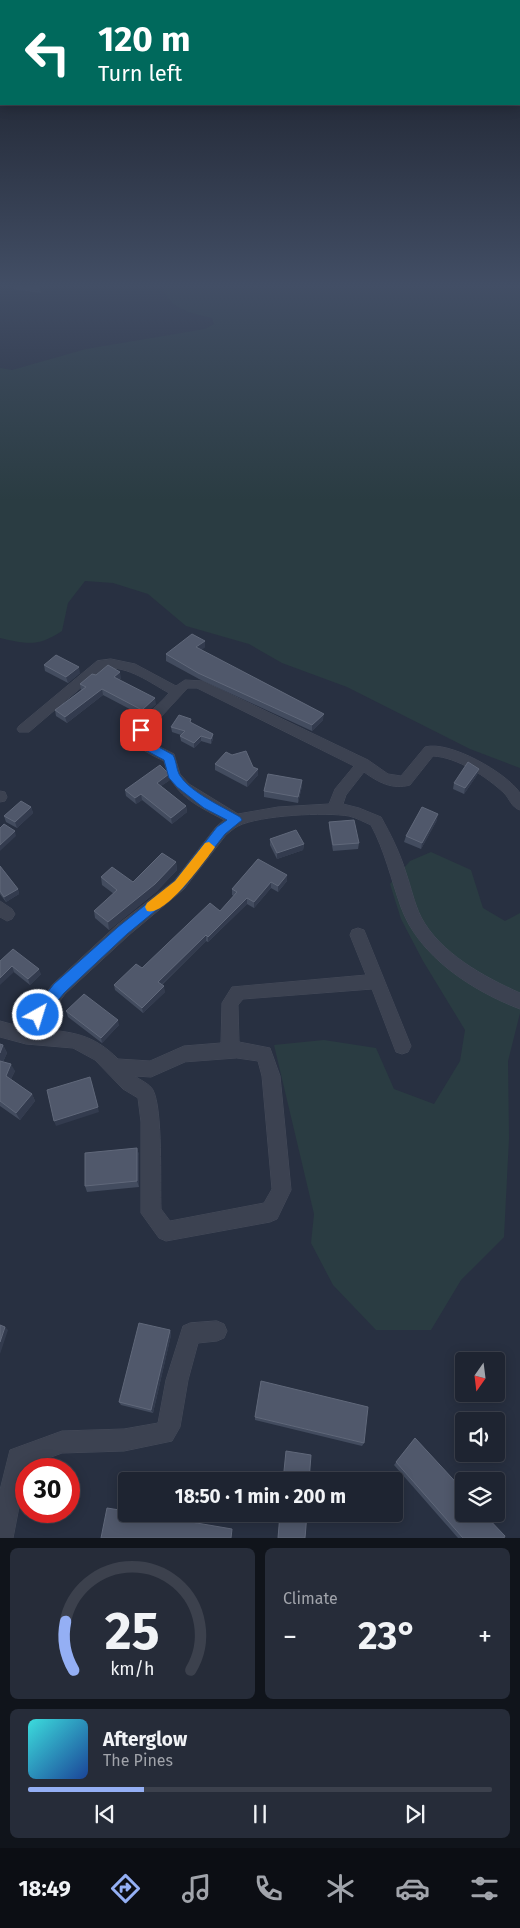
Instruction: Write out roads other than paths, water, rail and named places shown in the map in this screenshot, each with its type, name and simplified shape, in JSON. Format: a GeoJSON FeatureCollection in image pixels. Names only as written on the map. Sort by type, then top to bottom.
{"type":"FeatureCollection","features":[{"type":"Feature","properties":{"kind":"street"},"geometry":{"type":"LineString","coordinates":[[24,728],[101,664],[110,662],[122,664],[177,692]]}},
{"type":"Feature","properties":{"kind":"street"},"geometry":{"type":"LineString","coordinates":[[236,820],[208,805],[181,784],[175,778],[169,758],[151,749],[139,738],[141,730],[170,702],[185,684],[199,684],[363,764],[392,782],[399,783],[405,781],[430,751],[443,752],[491,776],[512,792],[520,804]]}},
{"type":"Feature","properties":{"kind":"street"},"geometry":{"type":"LineString","coordinates":[[334,809],[340,793],[363,764]]}},
{"type":"Feature","properties":{"kind":"street"},"geometry":{"type":"LineString","coordinates":[[26,1036],[38,1015],[59,989],[123,930],[179,885],[221,831],[236,820],[334,809],[353,812],[376,821],[396,863],[416,920],[434,945],[492,989],[520,1001]]}},
{"type":"Feature","properties":{"kind":"street"},"geometry":{"type":"LineString","coordinates":[[358,935],[402,1046]]}},
{"type":"Feature","properties":{"kind":"street"},"geometry":{"type":"LineString","coordinates":[[230,1050],[230,1003],[238,992],[377,981]]}},
{"type":"Feature","properties":{"kind":"street"},"geometry":{"type":"LineString","coordinates":[[0,1029],[26,1036],[75,1040],[101,1054],[112,1067],[129,1083],[146,1094],[150,1122],[150,1213],[166,1231],[270,1212],[282,1190],[270,1076],[264,1054],[230,1050],[184,1054],[151,1069],[112,1067]]}},
{"type":"Feature","properties":{"kind":"street"},"geometry":{"type":"LineString","coordinates":[[1,1538],[18,1458],[62,1442],[124,1440],[164,1433],[169,1427],[176,1380],[190,1333],[217,1331]]}}]}
